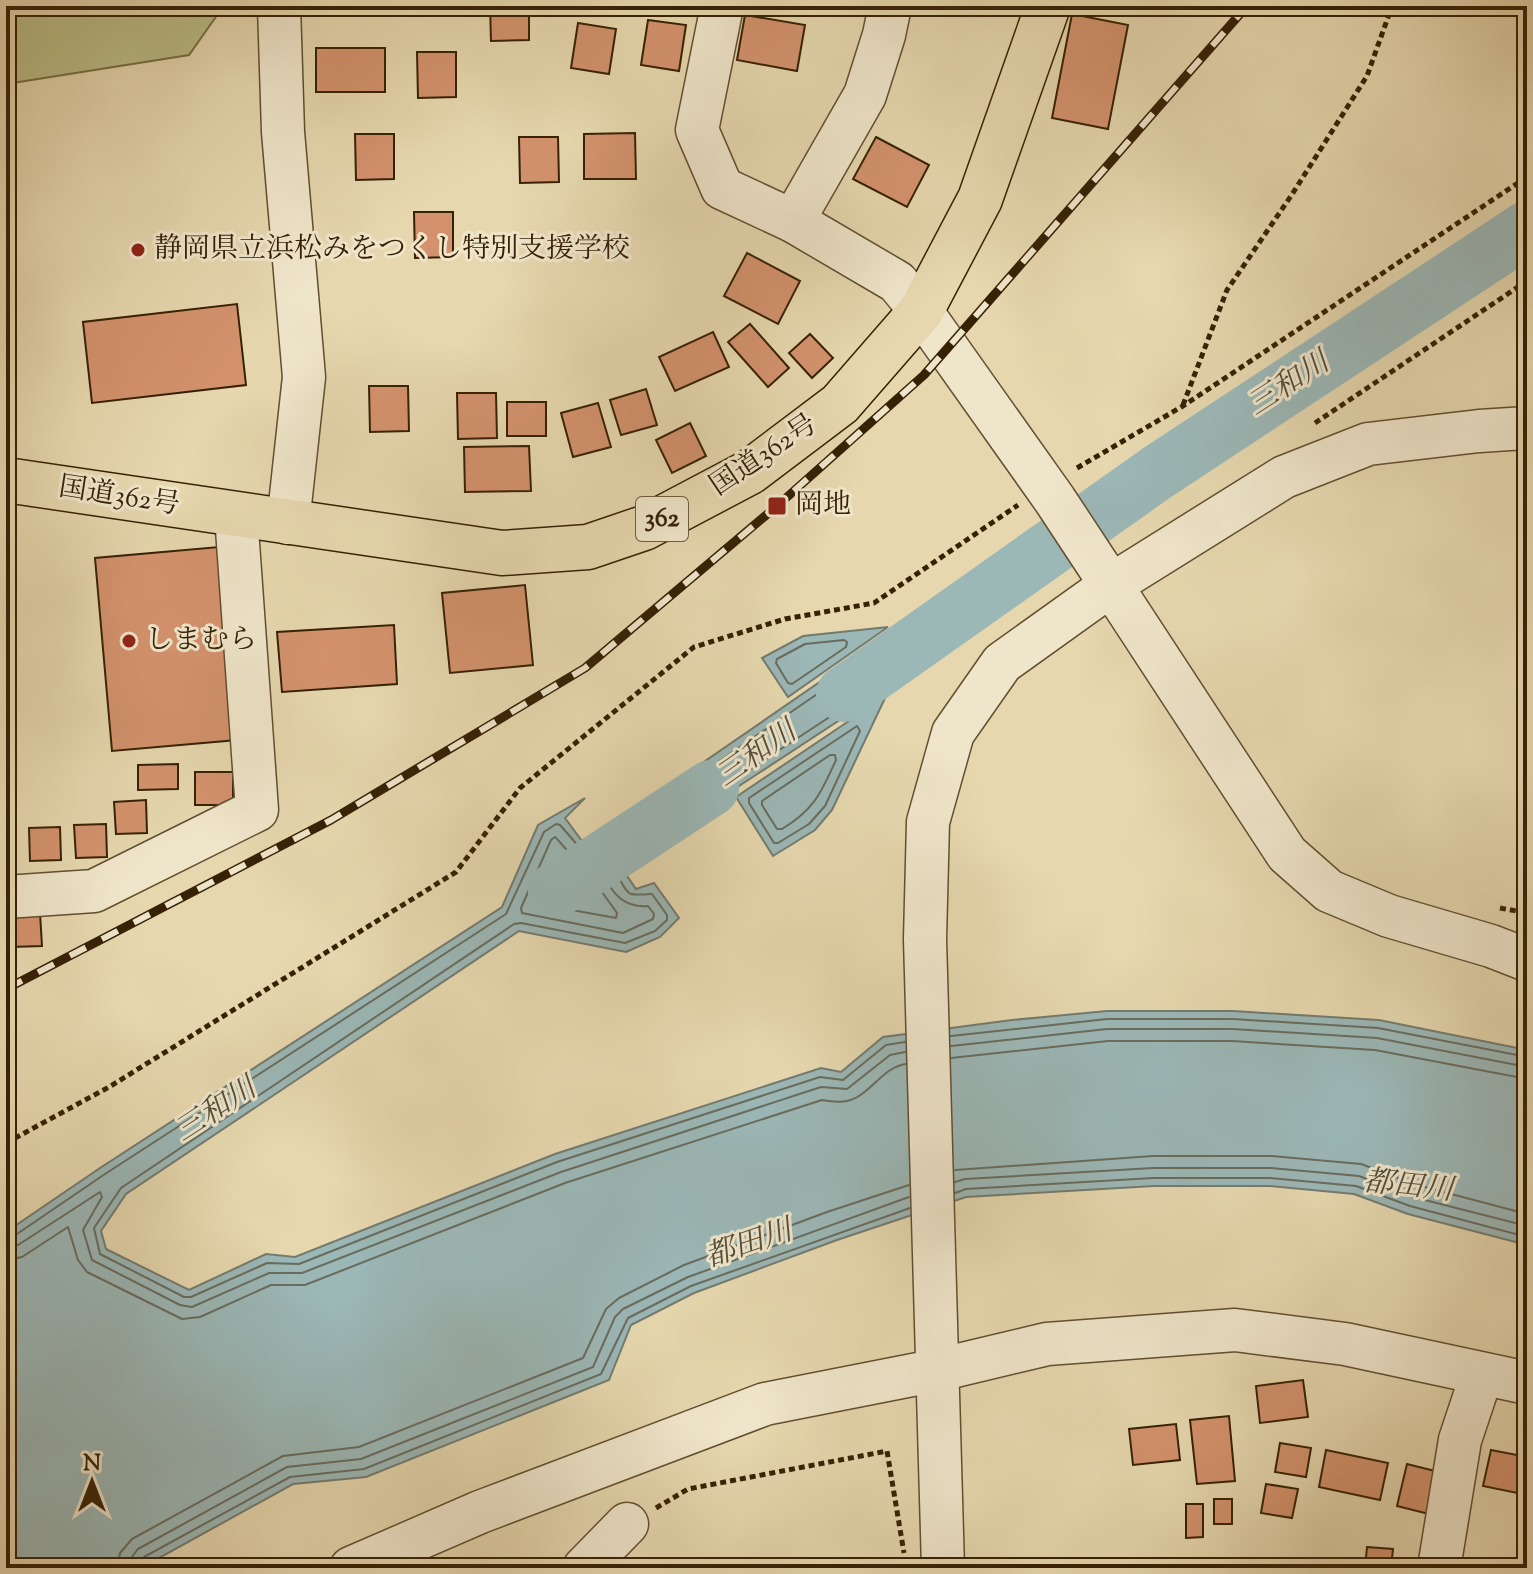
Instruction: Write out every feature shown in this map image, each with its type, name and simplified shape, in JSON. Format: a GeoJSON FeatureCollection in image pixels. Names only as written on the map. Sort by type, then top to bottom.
{"type":"FeatureCollection","features":[{"type":"Feature","properties":{"kind":"highway","name":"国道362号"},"geometry":{"type":"LineString","coordinates":[[6,480],[502,553],[588,547],[644,528],[750,472],[840,404],[921,311],[980,199],[1048,6]]}},
{"type":"Feature","properties":{"kind":"street"},"geometry":{"type":"LineString","coordinates":[[279,6],[283,132],[304,377],[288,523]]}},
{"type":"Feature","properties":{"kind":"street"},"geometry":{"type":"LineString","coordinates":[[722,6],[697,130],[722,188],[793,221],[897,282],[921,311],[1050,493],[1287,854],[1329,891],[1389,916],[1491,946],[1527,960]]}},
{"type":"Feature","properties":{"kind":"street"},"geometry":{"type":"LineString","coordinates":[[793,221],[865,95],[885,16]]}},
{"type":"Feature","properties":{"kind":"street"},"geometry":{"type":"LineString","coordinates":[[943,1568],[925,939],[928,822],[953,733],[1002,663],[1103,574],[1284,477],[1368,444],[1527,428]]}},
{"type":"Feature","properties":{"kind":"street"},"geometry":{"type":"LineString","coordinates":[[6,897],[94,891],[257,810],[236,515]]}},
{"type":"Feature","properties":{"kind":"street"},"geometry":{"type":"LineString","coordinates":[[351,1568],[480,1512],[765,1404],[938,1358],[1047,1344],[1235,1330],[1345,1344],[1527,1383]]}},
{"type":"Feature","properties":{"kind":"street"},"geometry":{"type":"LineString","coordinates":[[1439,1568],[1460,1440],[1482,1374]]}},
{"type":"Feature","properties":{"kind":"street"},"geometry":{"type":"LineString","coordinates":[[584,1568],[627,1524]]}},
{"type":"Feature","properties":{"kind":"path"},"geometry":{"type":"LineString","coordinates":[[1183,406],[1227,290],[1367,76],[1392,6]]}},
{"type":"Feature","properties":{"kind":"path"},"geometry":{"type":"LineString","coordinates":[[6,1143],[109,1087],[456,872],[520,788],[694,647],[785,619],[874,603],[1050,493],[1527,177]]}},
{"type":"Feature","properties":{"kind":"path"},"geometry":{"type":"LineString","coordinates":[[1313,425],[1527,281]]}},
{"type":"Feature","properties":{"kind":"path"},"geometry":{"type":"LineString","coordinates":[[627,1524],[688,1489],[887,1451],[906,1568]]}},
{"type":"Feature","properties":{"kind":"green space"},"geometry":{"type":"Polygon","coordinates":[[[6,6],[214,6],[220,11],[189,55],[6,84],[6,6]]]}},
{"type":"Feature","properties":{"kind":"water"},"geometry":{"type":"Polygon","coordinates":[[[955,615],[907,650],[890,687],[672,830],[672,838],[659,846],[634,810],[901,626],[955,615]]]}},
{"type":"Feature","properties":{"kind":"water"},"geometry":{"type":"Polygon","coordinates":[[[888,627],[788,697],[762,658],[803,636],[888,627]]]}},
{"type":"Feature","properties":{"kind":"water"},"geometry":{"type":"Polygon","coordinates":[[[886,696],[832,810],[815,830],[773,856],[736,797],[886,696]]]}},
{"type":"Feature","properties":{"kind":"water","name":"都田川"},"geometry":{"type":"Polygon","coordinates":[[[585,798],[565,818],[582,841],[606,827],[628,859],[621,867],[636,889],[654,883],[679,918],[660,937],[626,952],[519,931],[126,1194],[101,1231],[106,1249],[189,1290],[266,1254],[295,1257],[555,1154],[821,1068],[841,1072],[883,1037],[1107,1011],[1233,1011],[1379,1020],[1527,1050],[1527,1245],[1408,1214],[1354,1194],[1269,1186],[1154,1186],[966,1197],[694,1293],[631,1325],[609,1380],[366,1477],[293,1484],[141,1568],[6,1568],[6,1232],[502,907],[538,825],[585,798]]]}},
{"type":"Feature","properties":{"kind":"building"},"geometry":{"type":"Polygon","coordinates":[[[490,6],[529,6],[529,40],[491,41],[490,6]]]}},
{"type":"Feature","properties":{"kind":"building"},"geometry":{"type":"Polygon","coordinates":[[[1072,14],[1128,25],[1108,129],[1052,118],[1072,14]]]}},
{"type":"Feature","properties":{"kind":"building"},"geometry":{"type":"Polygon","coordinates":[[[745,15],[805,25],[797,71],[737,60],[745,15]]]}},
{"type":"Feature","properties":{"kind":"building"},"geometry":{"type":"Polygon","coordinates":[[[648,20],[686,25],[679,71],[641,65],[648,20]]]}},
{"type":"Feature","properties":{"kind":"building"},"geometry":{"type":"Polygon","coordinates":[[[578,23],[616,29],[609,74],[571,68],[578,23]]]}},
{"type":"Feature","properties":{"kind":"building"},"geometry":{"type":"Polygon","coordinates":[[[316,48],[385,48],[385,92],[316,92],[316,48]]]}},
{"type":"Feature","properties":{"kind":"building"},"geometry":{"type":"Polygon","coordinates":[[[417,52],[456,52],[456,97],[418,98],[417,52]]]}},
{"type":"Feature","properties":{"kind":"building"},"geometry":{"type":"Polygon","coordinates":[[[635,133],[636,179],[584,179],[584,134],[635,133]]]}},
{"type":"Feature","properties":{"kind":"building"},"geometry":{"type":"Polygon","coordinates":[[[355,134],[394,134],[394,179],[356,180],[355,134]]]}},
{"type":"Feature","properties":{"kind":"building"},"geometry":{"type":"Polygon","coordinates":[[[519,137],[558,137],[559,182],[520,183],[519,137]]]}},
{"type":"Feature","properties":{"kind":"building"},"geometry":{"type":"Polygon","coordinates":[[[876,137],[929,165],[907,207],[853,179],[876,137]]]}},
{"type":"Feature","properties":{"kind":"building"},"geometry":{"type":"Polygon","coordinates":[[[414,212],[453,212],[453,257],[415,258],[414,212]]]}},
{"type":"Feature","properties":{"kind":"building"},"geometry":{"type":"Polygon","coordinates":[[[747,253],[800,281],[778,324],[724,296],[747,253]]]}},
{"type":"Feature","properties":{"kind":"building"},"geometry":{"type":"Polygon","coordinates":[[[237,304],[246,385],[92,403],[83,322],[237,304]]]}},
{"type":"Feature","properties":{"kind":"building"},"geometry":{"type":"Polygon","coordinates":[[[750,324],[789,368],[768,387],[728,342],[750,324]]]}},
{"type":"Feature","properties":{"kind":"building"},"geometry":{"type":"Polygon","coordinates":[[[713,332],[729,367],[675,391],[659,357],[713,332]]]}},
{"type":"Feature","properties":{"kind":"building"},"geometry":{"type":"Polygon","coordinates":[[[810,334],[833,358],[812,378],[789,353],[810,334]]]}},
{"type":"Feature","properties":{"kind":"building"},"geometry":{"type":"Polygon","coordinates":[[[369,386],[408,386],[409,431],[370,432],[369,386]]]}},
{"type":"Feature","properties":{"kind":"building"},"geometry":{"type":"Polygon","coordinates":[[[646,389],[657,425],[621,435],[610,400],[646,389]]]}},
{"type":"Feature","properties":{"kind":"building"},"geometry":{"type":"Polygon","coordinates":[[[457,393],[496,393],[497,438],[458,439],[457,393]]]}},
{"type":"Feature","properties":{"kind":"building"},"geometry":{"type":"Polygon","coordinates":[[[507,402],[546,402],[546,436],[507,436],[507,402]]]}},
{"type":"Feature","properties":{"kind":"building"},"geometry":{"type":"Polygon","coordinates":[[[598,403],[611,447],[573,457],[561,413],[598,403]]]}},
{"type":"Feature","properties":{"kind":"building"},"geometry":{"type":"Polygon","coordinates":[[[690,423],[706,456],[672,473],[656,440],[690,423]]]}},
{"type":"Feature","properties":{"kind":"building"},"geometry":{"type":"Polygon","coordinates":[[[529,446],[531,491],[465,492],[464,447],[529,446]]]}},
{"type":"Feature","properties":{"kind":"building"},"geometry":{"type":"Polygon","coordinates":[[[219,547],[237,740],[112,751],[95,558],[219,547]]]}},
{"type":"Feature","properties":{"kind":"building"},"geometry":{"type":"Polygon","coordinates":[[[525,585],[533,665],[450,673],[442,593],[525,585]]]}},
{"type":"Feature","properties":{"kind":"building"},"geometry":{"type":"Polygon","coordinates":[[[394,625],[397,684],[282,692],[277,632],[394,625]]]}},
{"type":"Feature","properties":{"kind":"building"},"geometry":{"type":"Polygon","coordinates":[[[178,764],[178,789],[138,790],[138,765],[178,764]]]}},
{"type":"Feature","properties":{"kind":"building"},"geometry":{"type":"Polygon","coordinates":[[[195,772],[233,772],[233,805],[195,805],[195,772]]]}},
{"type":"Feature","properties":{"kind":"building"},"geometry":{"type":"Polygon","coordinates":[[[146,800],[147,833],[116,834],[114,802],[146,800]]]}},
{"type":"Feature","properties":{"kind":"building"},"geometry":{"type":"Polygon","coordinates":[[[106,824],[107,857],[76,858],[74,825],[106,824]]]}},
{"type":"Feature","properties":{"kind":"building"},"geometry":{"type":"Polygon","coordinates":[[[60,827],[61,860],[30,861],[29,828],[60,827]]]}},
{"type":"Feature","properties":{"kind":"building"},"geometry":{"type":"Polygon","coordinates":[[[6,832],[15,832],[16,865],[6,865],[6,832]]]}},
{"type":"Feature","properties":{"kind":"building"},"geometry":{"type":"Polygon","coordinates":[[[40,913],[42,946],[10,947],[9,914],[40,913]]]}},
{"type":"Feature","properties":{"kind":"building"},"geometry":{"type":"Polygon","coordinates":[[[1303,1380],[1308,1417],[1260,1423],[1256,1386],[1303,1380]]]}},
{"type":"Feature","properties":{"kind":"building"},"geometry":{"type":"Polygon","coordinates":[[[1229,1416],[1235,1481],[1197,1484],[1190,1420],[1229,1416]]]}},
{"type":"Feature","properties":{"kind":"building"},"geometry":{"type":"Polygon","coordinates":[[[1176,1424],[1180,1460],[1133,1465],[1129,1429],[1176,1424]]]}},
{"type":"Feature","properties":{"kind":"building"},"geometry":{"type":"Polygon","coordinates":[[[1280,1443],[1311,1448],[1306,1477],[1275,1472],[1280,1443]]]}},
{"type":"Feature","properties":{"kind":"building"},"geometry":{"type":"Polygon","coordinates":[[[1326,1450],[1388,1463],[1380,1500],[1319,1487],[1326,1450]]]}},
{"type":"Feature","properties":{"kind":"building"},"geometry":{"type":"Polygon","coordinates":[[[1491,1450],[1527,1457],[1527,1495],[1483,1486],[1491,1450]]]}},
{"type":"Feature","properties":{"kind":"building"},"geometry":{"type":"Polygon","coordinates":[[[1407,1464],[1439,1472],[1429,1514],[1397,1506],[1407,1464]]]}},
{"type":"Feature","properties":{"kind":"building"},"geometry":{"type":"Polygon","coordinates":[[[1266,1484],[1298,1489],[1292,1518],[1261,1513],[1266,1484]]]}},
{"type":"Feature","properties":{"kind":"building"},"geometry":{"type":"Polygon","coordinates":[[[1214,1499],[1232,1499],[1232,1524],[1214,1524],[1214,1499]]]}},
{"type":"Feature","properties":{"kind":"building"},"geometry":{"type":"Polygon","coordinates":[[[1186,1504],[1203,1504],[1203,1537],[1186,1538],[1186,1504]]]}},
{"type":"Feature","properties":{"kind":"building"},"geometry":{"type":"Polygon","coordinates":[[[1367,1547],[1393,1549],[1391,1568],[1365,1568],[1367,1547]]]}},
{"type":"Feature","properties":{"kind":"waterway","name":"三和川"},"geometry":{"type":"LineString","coordinates":[[844,694],[1158,472],[1527,229]]}},
{"type":"Feature","properties":{"kind":"waterway","name":"三和川"},"geometry":{"type":"LineString","coordinates":[[556,890],[711,788]]}},
{"type":"Feature","properties":{"kind":"railway"},"geometry":{"type":"LineString","coordinates":[[6,989],[331,820],[585,668],[777,506],[924,375],[1247,6]]}},
{"type":"Feature","properties":{"kind":"place","name":"静岡県立浜松みをつくし特別支援学校"},"geometry":{"type":"Point","coordinates":[138,250]}},
{"type":"Feature","properties":{"kind":"place","name":"岡地"},"geometry":{"type":"Point","coordinates":[777,506]}},
{"type":"Feature","properties":{"kind":"place","name":"しまむら"},"geometry":{"type":"Point","coordinates":[129,641]}}]}
